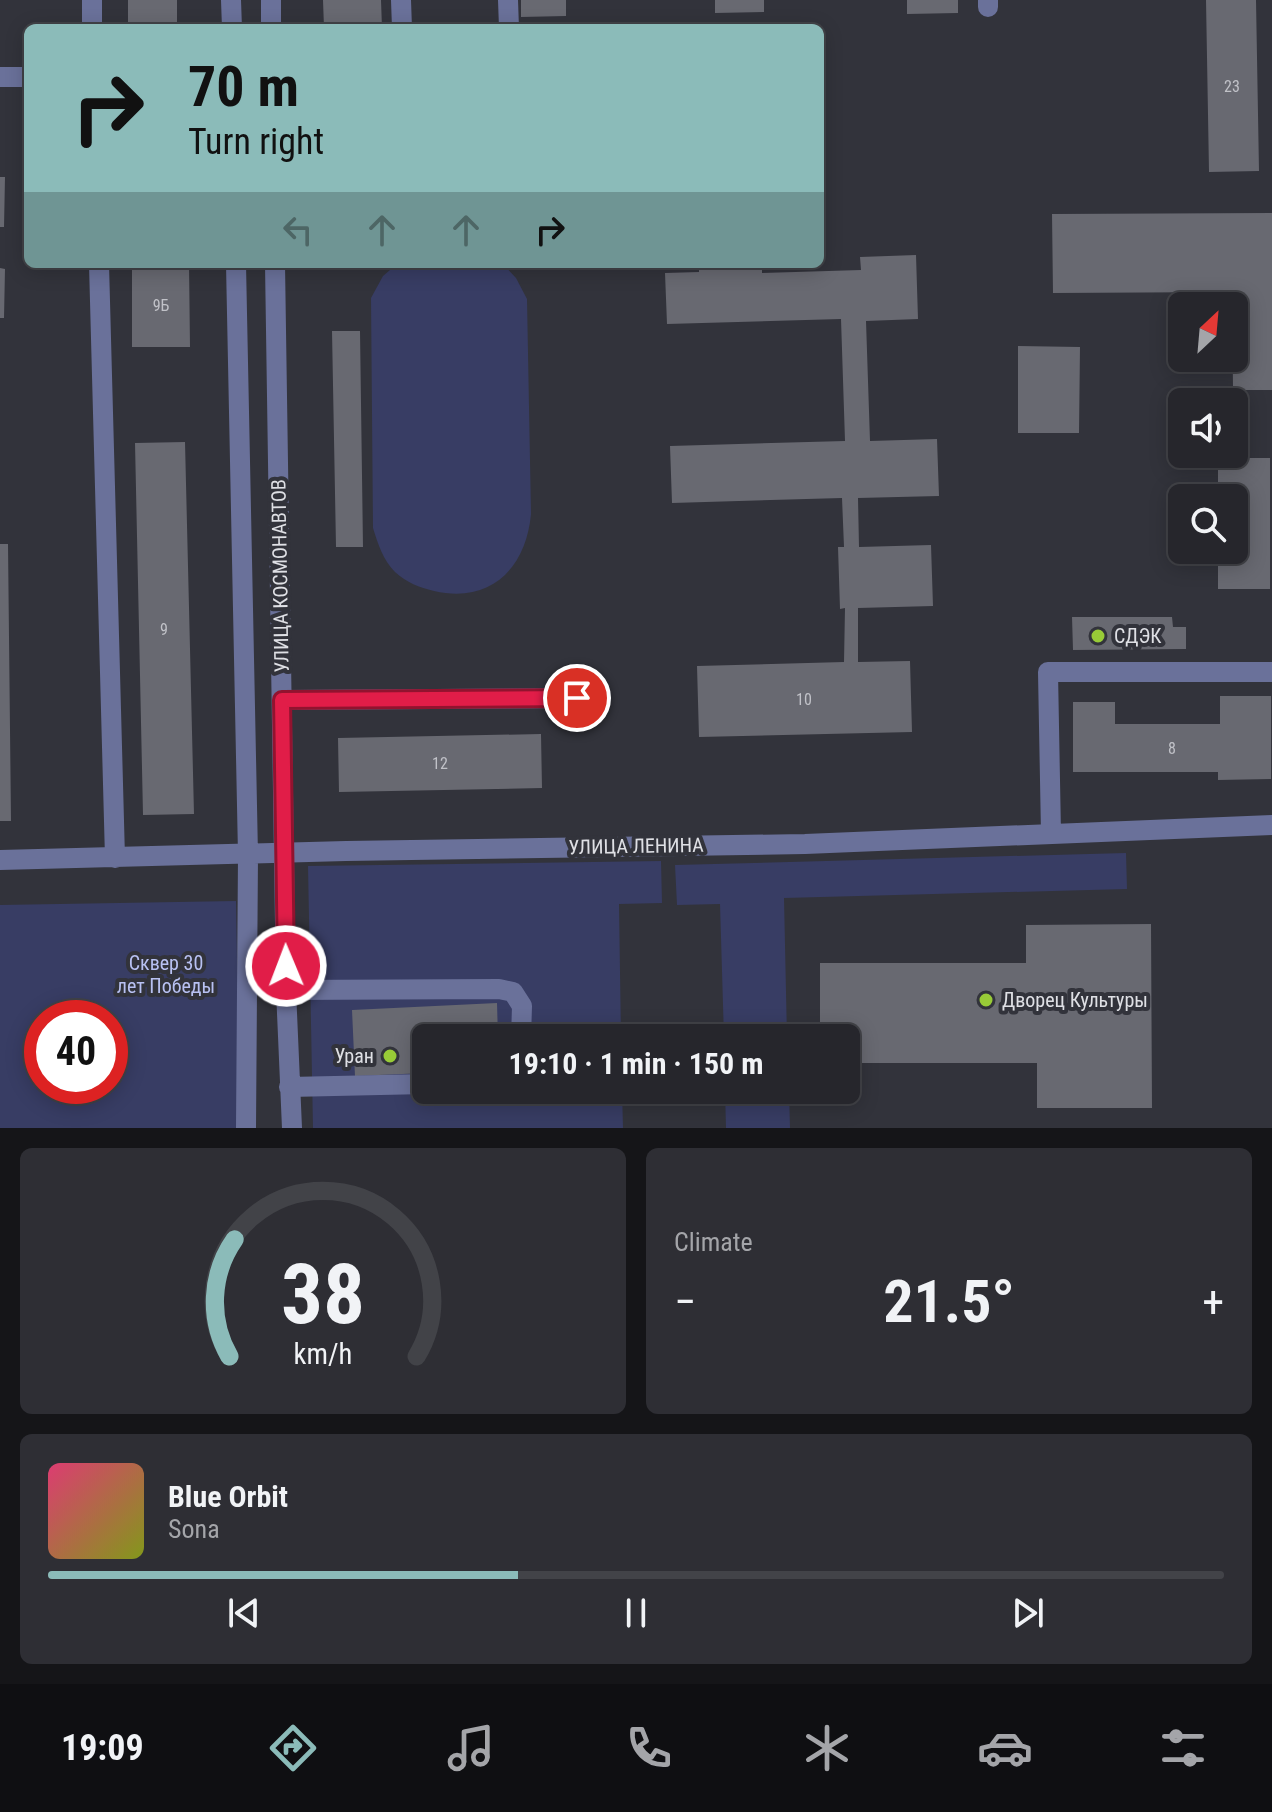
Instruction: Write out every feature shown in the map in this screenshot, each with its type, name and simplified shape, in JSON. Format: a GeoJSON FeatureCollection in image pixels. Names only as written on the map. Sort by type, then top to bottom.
{"type":"FeatureCollection","features":[{"type":"Feature","properties":{"kind":"street"},"geometry":{"type":"LineString","coordinates":[[92,0],[92,24]]}},
{"type":"Feature","properties":{"kind":"street"},"geometry":{"type":"LineString","coordinates":[[231,0],[232,24]]}},
{"type":"Feature","properties":{"kind":"street"},"geometry":{"type":"LineString","coordinates":[[271,0],[271,24]]}},
{"type":"Feature","properties":{"kind":"street"},"geometry":{"type":"LineString","coordinates":[[401,0],[402,24]]}},
{"type":"Feature","properties":{"kind":"street"},"geometry":{"type":"LineString","coordinates":[[508,0],[509,24]]}},
{"type":"Feature","properties":{"kind":"street"},"geometry":{"type":"LineString","coordinates":[[0,77],[24,77]]}},
{"type":"Feature","properties":{"kind":"street"},"geometry":{"type":"LineString","coordinates":[[99,268],[115,858]]}},
{"type":"Feature","properties":{"kind":"street","name":"УЛИЦА КОСМОНАВТОВ"},"geometry":{"type":"LineString","coordinates":[[236,268],[248,855],[246,1128]]}},
{"type":"Feature","properties":{"kind":"street","name":"УЛИЦА КОСМОНАВТОВ"},"geometry":{"type":"LineString","coordinates":[[275,268],[286,990],[292,1128]]}},
{"type":"Feature","properties":{"kind":"street"},"geometry":{"type":"LineString","coordinates":[[1051,834],[1048,672],[1272,672]]}},
{"type":"Feature","properties":{"kind":"street"},"geometry":{"type":"LineString","coordinates":[[282,700],[577,698]]}},
{"type":"Feature","properties":{"kind":"street","name":"УЛИЦА ЛЕНИНА"},"geometry":{"type":"LineString","coordinates":[[0,860],[805,844],[1272,825]]}},
{"type":"Feature","properties":{"kind":"street"},"geometry":{"type":"LineString","coordinates":[[286,990],[499,989],[513,992],[522,1006],[521,1024]]}},
{"type":"Feature","properties":{"kind":"street"},"geometry":{"type":"LineString","coordinates":[[289,1087],[412,1084]]}},
{"type":"Feature","properties":{"kind":"green space"},"geometry":{"type":"Polygon","coordinates":[[[392,268],[507,268],[527,299],[531,514],[528,533],[522,551],[502,578],[472,592],[454,594],[434,591],[404,579],[387,562],[373,528],[371,298],[383,276],[392,268]]]}},
{"type":"Feature","properties":{"kind":"green space"},"geometry":{"type":"Polygon","coordinates":[[[1126,853],[1127,889],[784,898],[787,1024],[724,1024],[720,904],[677,905],[675,865],[1126,853]]]}},
{"type":"Feature","properties":{"kind":"green space"},"geometry":{"type":"Polygon","coordinates":[[[661,861],[662,903],[619,904],[621,1024],[412,1024],[412,1104],[622,1104],[623,1128],[313,1128],[308,866],[661,861]]]}},
{"type":"Feature","properties":{"kind":"green space","name":"Сквер 30 лет Победы"},"geometry":{"type":"Polygon","coordinates":[[[236,901],[240,1128],[0,1128],[0,905],[236,901]]]}},
{"type":"Feature","properties":{"kind":"green space"},"geometry":{"type":"Polygon","coordinates":[[[725,1104],[789,1104],[790,1128],[726,1128],[725,1104]]]}},
{"type":"Feature","properties":{"kind":"building"},"geometry":{"type":"Polygon","coordinates":[[[128,0],[177,0],[177,24],[128,24],[128,0]]]}},
{"type":"Feature","properties":{"kind":"building"},"geometry":{"type":"Polygon","coordinates":[[[323,0],[381,0],[382,24],[324,24],[323,0]]]}},
{"type":"Feature","properties":{"kind":"building"},"geometry":{"type":"Polygon","coordinates":[[[521,0],[566,0],[566,16],[521,17],[521,0]]]}},
{"type":"Feature","properties":{"kind":"building"},"geometry":{"type":"Polygon","coordinates":[[[715,0],[764,0],[764,12],[715,13],[715,0]]]}},
{"type":"Feature","properties":{"kind":"building"},"geometry":{"type":"Polygon","coordinates":[[[907,0],[958,0],[958,13],[907,14],[907,0]]]}},
{"type":"Feature","properties":{"kind":"building"},"geometry":{"type":"Polygon","coordinates":[[[1206,0],[1256,0],[1259,171],[1209,172],[1206,0]]]}},
{"type":"Feature","properties":{"kind":"building"},"geometry":{"type":"Polygon","coordinates":[[[0,177],[5,177],[4,227],[0,227],[0,177]]]}},
{"type":"Feature","properties":{"kind":"building"},"geometry":{"type":"Polygon","coordinates":[[[1272,213],[1272,390],[1233,388],[1233,372],[1248,372],[1248,292],[1053,293],[1052,214],[1272,213]]]}},
{"type":"Feature","properties":{"kind":"building"},"geometry":{"type":"Polygon","coordinates":[[[916,255],[918,319],[866,321],[870,441],[937,439],[939,496],[858,498],[859,547],[931,545],[933,606],[858,608],[858,662],[910,661],[912,732],[699,737],[697,666],[844,662],[845,608],[840,609],[838,547],[844,547],[842,498],[672,503],[670,446],[845,441],[841,319],[667,324],[665,273],[699,272],[699,268],[762,268],[762,273],[861,270],[860,257],[916,255]]]}},
{"type":"Feature","properties":{"kind":"building"},"geometry":{"type":"Polygon","coordinates":[[[0,268],[5,269],[4,318],[0,318],[0,268]]]}},
{"type":"Feature","properties":{"kind":"building"},"geometry":{"type":"Polygon","coordinates":[[[132,268],[189,268],[190,347],[132,347],[132,268]]]}},
{"type":"Feature","properties":{"kind":"building"},"geometry":{"type":"Polygon","coordinates":[[[332,331],[360,331],[363,547],[336,547],[332,331]]]}},
{"type":"Feature","properties":{"kind":"building"},"geometry":{"type":"Polygon","coordinates":[[[1018,346],[1080,347],[1079,433],[1018,433],[1018,346]]]}},
{"type":"Feature","properties":{"kind":"building"},"geometry":{"type":"Polygon","coordinates":[[[185,442],[194,814],[143,815],[135,443],[185,442]]]}},
{"type":"Feature","properties":{"kind":"building"},"geometry":{"type":"Polygon","coordinates":[[[1248,458],[1270,458],[1270,589],[1218,589],[1218,564],[1248,564],[1248,484],[1218,484],[1218,468],[1248,468],[1248,458]]]}},
{"type":"Feature","properties":{"kind":"building"},"geometry":{"type":"Polygon","coordinates":[[[0,544],[8,544],[11,821],[0,821],[0,544]]]}},
{"type":"Feature","properties":{"kind":"building"},"geometry":{"type":"Polygon","coordinates":[[[1072,617],[1172,617],[1173,627],[1186,627],[1186,649],[1073,650],[1072,617]]]}},
{"type":"Feature","properties":{"kind":"building"},"geometry":{"type":"Polygon","coordinates":[[[1220,696],[1271,696],[1271,779],[1218,780],[1218,772],[1073,772],[1073,702],[1115,702],[1115,724],[1220,724],[1220,696]]]}},
{"type":"Feature","properties":{"kind":"building"},"geometry":{"type":"Polygon","coordinates":[[[541,734],[542,788],[339,792],[338,738],[541,734]]]}},
{"type":"Feature","properties":{"kind":"building","name":"Дворец Культуры"},"geometry":{"type":"Polygon","coordinates":[[[1151,924],[1152,1108],[1037,1108],[1037,1063],[860,1063],[860,1024],[820,1024],[820,963],[1026,963],[1026,925],[1151,924]]]}},
{"type":"Feature","properties":{"kind":"building","name":"Уран"},"geometry":{"type":"Polygon","coordinates":[[[497,1003],[498,1024],[412,1024],[412,1074],[355,1076],[352,1010],[497,1003]]]}},
{"type":"Feature","properties":{"kind":"place","name":"СДЭК"},"geometry":{"type":"Point","coordinates":[1098,636]}},
{"type":"Feature","properties":{"kind":"place","name":"Дворец Культуры"},"geometry":{"type":"Point","coordinates":[986,1000]}},
{"type":"Feature","properties":{"kind":"place","name":"Уран"},"geometry":{"type":"Point","coordinates":[390,1056]}},
{"type":"Feature","properties":{"kind":"route"},"geometry":{"type":"LineString","coordinates":[[286,966],[282,700],[577,698]]}}]}
